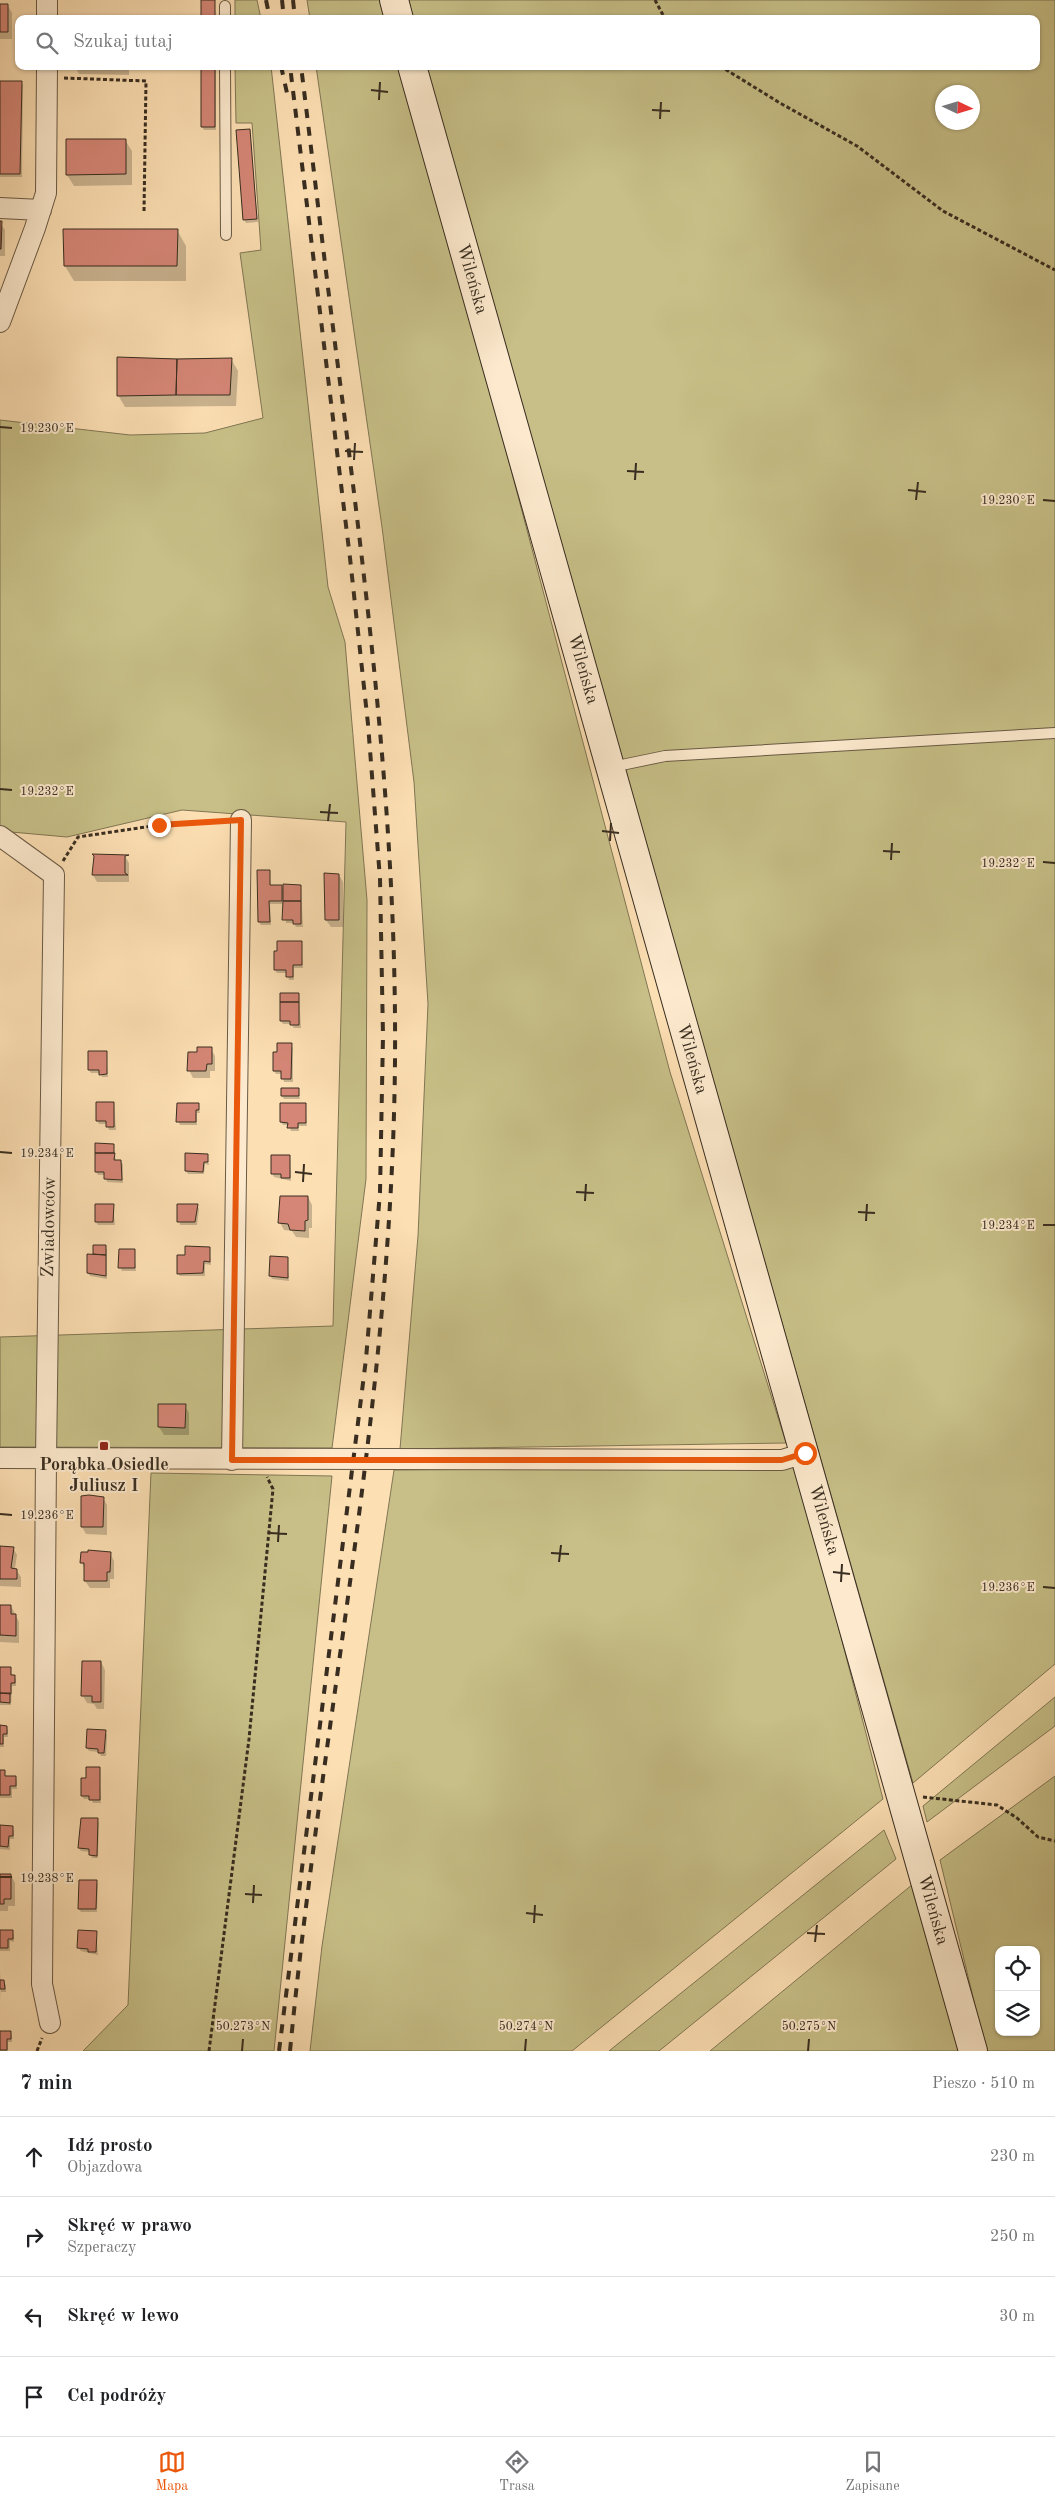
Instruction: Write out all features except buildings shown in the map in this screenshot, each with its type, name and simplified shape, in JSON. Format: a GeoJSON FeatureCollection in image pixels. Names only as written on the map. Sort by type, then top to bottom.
{"type":"FeatureCollection","features":[{"type":"Feature","properties":{"kind":"street"},"geometry":{"type":"LineString","coordinates":[[47,0],[47,15]]}},
{"type":"Feature","properties":{"kind":"street"},"geometry":{"type":"LineString","coordinates":[[394,0],[398,15]]}},
{"type":"Feature","properties":{"kind":"street","name":"Wileńska"},"geometry":{"type":"LineString","coordinates":[[413,70],[973,2051]]}},
{"type":"Feature","properties":{"kind":"street"},"geometry":{"type":"LineString","coordinates":[[0,322],[46,192],[46,72]]}},
{"type":"Feature","properties":{"kind":"street"},"geometry":{"type":"LineString","coordinates":[[0,208],[41,210]]}},
{"type":"Feature","properties":{"kind":"street"},"geometry":{"type":"LineString","coordinates":[[232,1460],[241,820]]}},
{"type":"Feature","properties":{"kind":"street"},"geometry":{"type":"LineString","coordinates":[[0,836],[54,875]]}},
{"type":"Feature","properties":{"kind":"street","name":"Zwiadowców"},"geometry":{"type":"LineString","coordinates":[[50,2023],[42,1984],[46,1459],[54,875]]}},
{"type":"Feature","properties":{"kind":"street"},"geometry":{"type":"LineString","coordinates":[[0,1458],[782,1460],[805,1453]]}},
{"type":"Feature","properties":{"kind":"lane"},"geometry":{"type":"LineString","coordinates":[[224,6],[225,15]]}},
{"type":"Feature","properties":{"kind":"lane"},"geometry":{"type":"LineString","coordinates":[[225,70],[226,235]]}},
{"type":"Feature","properties":{"kind":"lane"},"geometry":{"type":"LineString","coordinates":[[611,768],[666,756],[1055,734]]}},
{"type":"Feature","properties":{"kind":"path"},"geometry":{"type":"LineString","coordinates":[[655,0],[663,15]]}},
{"type":"Feature","properties":{"kind":"path"},"geometry":{"type":"LineString","coordinates":[[726,70],[780,104],[857,146],[943,210],[1055,270]]}},
{"type":"Feature","properties":{"kind":"path"},"geometry":{"type":"LineString","coordinates":[[46,72],[146,81],[144,211]]}},
{"type":"Feature","properties":{"kind":"path"},"geometry":{"type":"LineString","coordinates":[[54,875],[78,837],[159,825],[241,820]]}},
{"type":"Feature","properties":{"kind":"path"},"geometry":{"type":"LineString","coordinates":[[209,2051],[249,1739],[273,1489],[258,1460]]}},
{"type":"Feature","properties":{"kind":"path"},"geometry":{"type":"LineString","coordinates":[[898,1787],[910,1785],[921,1797],[997,1805],[1017,1818],[1038,1837],[1055,1841]]}},
{"type":"Feature","properties":{"kind":"shaded area"},"geometry":{"type":"Polygon","coordinates":[[[235,0],[257,0],[260,15],[235,15],[235,0]]]}},
{"type":"Feature","properties":{"kind":"shaded area"},"geometry":{"type":"Polygon","coordinates":[[[307,0],[383,0],[387,15],[309,15],[307,0]]]}},
{"type":"Feature","properties":{"kind":"shaded area"},"geometry":{"type":"Polygon","coordinates":[[[405,0],[1055,0],[1055,1664],[913,1783],[425,70],[1040,70],[1040,15],[409,15],[405,0]]]}},
{"type":"Feature","properties":{"kind":"shaded area"},"geometry":{"type":"Polygon","coordinates":[[[235,70],[271,70],[328,587],[345,642],[367,900],[366,1179],[332,1448],[0,1447],[0,1337],[333,1326],[346,822],[182,810],[67,837],[0,831],[0,420],[130,435],[205,433],[263,418],[240,253],[261,250],[252,123],[236,123],[235,70]]]}},
{"type":"Feature","properties":{"kind":"shaded area"},"geometry":{"type":"Polygon","coordinates":[[[317,70],[402,70],[456,261],[670,1072],[786,1443],[400,1449],[418,1236],[428,1004],[414,782],[382,527],[317,70]]]}},
{"type":"Feature","properties":{"kind":"shaded area"},"geometry":{"type":"Polygon","coordinates":[[[797,1467],[883,1799],[572,2051],[310,2051],[322,1946],[394,1470],[797,1467]]]}},
{"type":"Feature","properties":{"kind":"shaded area"},"geometry":{"type":"Polygon","coordinates":[[[151,1473],[332,1476],[274,2051],[83,2051],[128,2005],[151,1473]]]}},
{"type":"Feature","properties":{"kind":"shaded area"},"geometry":{"type":"Polygon","coordinates":[[[1055,1697],[1055,1726],[927,1822],[923,1806],[1055,1697]]]}},
{"type":"Feature","properties":{"kind":"shaded area"},"geometry":{"type":"Polygon","coordinates":[[[1055,1776],[1055,2051],[986,2051],[940,1860],[1055,1776]]]}},
{"type":"Feature","properties":{"kind":"shaded area"},"geometry":{"type":"Polygon","coordinates":[[[884,1830],[896,1859],[659,2051],[609,2051],[884,1830]]]}},
{"type":"Feature","properties":{"kind":"shaded area"},"geometry":{"type":"Polygon","coordinates":[[[913,1884],[961,2051],[710,2051],[913,1884]]]}},
{"type":"Feature","properties":{"kind":"railway"},"geometry":{"type":"LineString","coordinates":[[266,0],[269,15]]}},
{"type":"Feature","properties":{"kind":"railway"},"geometry":{"type":"LineString","coordinates":[[282,0],[284,15]]}},
{"type":"Feature","properties":{"kind":"railway"},"geometry":{"type":"LineString","coordinates":[[293,0],[295,15]]}},
{"type":"Feature","properties":{"kind":"railway"},"geometry":{"type":"LineString","coordinates":[[282,70],[287,93]]}},
{"type":"Feature","properties":{"kind":"railway"},"geometry":{"type":"LineString","coordinates":[[279,2051],[366,1359],[380,1192],[383,1036],[380,879],[368,724],[350,558],[290,70]]}},
{"type":"Feature","properties":{"kind":"railway"},"geometry":{"type":"LineString","coordinates":[[290,2051],[303,1934],[350,1583],[378,1349],[388,1232],[394,1114],[395,1025],[389,847],[374,670],[365,582],[301,70]]}},
{"type":"Feature","properties":{"kind":"place","name":"Porąbka Osiedle Juliusz I"},"geometry":{"type":"Point","coordinates":[104,1446]}},
{"type":"Feature","properties":{"kind":"route"},"geometry":{"type":"LineString","coordinates":[[159,825],[241,820],[232,1460],[782,1460],[805,1453]]}}]}
